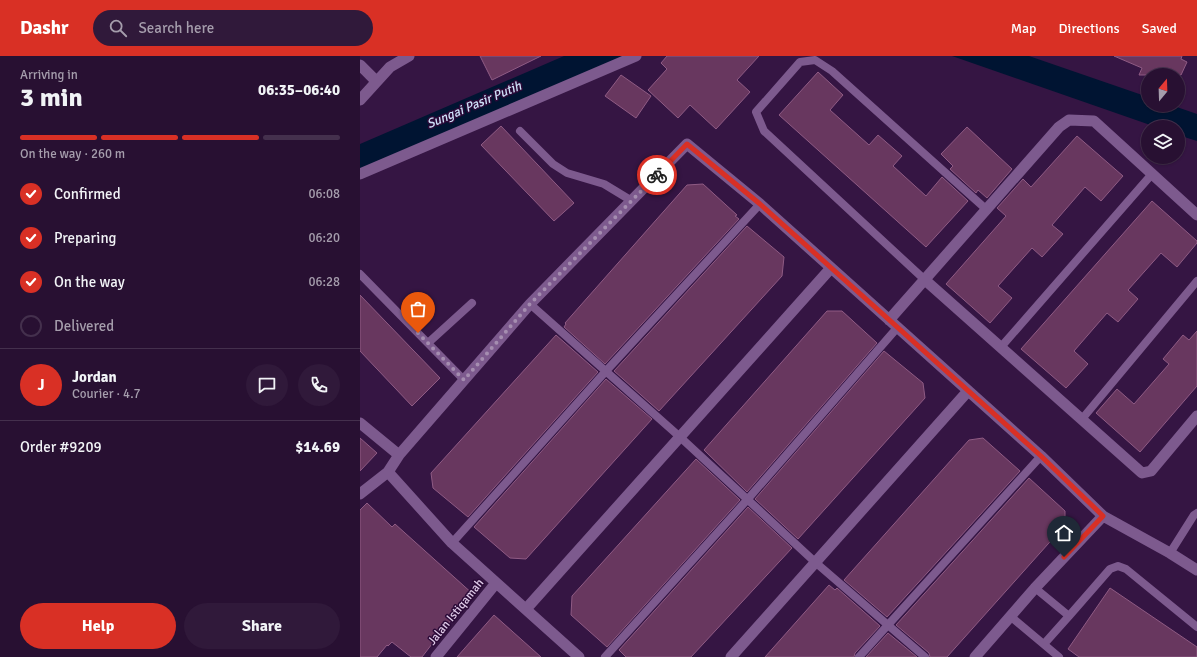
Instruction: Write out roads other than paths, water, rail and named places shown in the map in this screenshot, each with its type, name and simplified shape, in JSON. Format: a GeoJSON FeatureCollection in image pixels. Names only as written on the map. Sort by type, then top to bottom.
{"type":"FeatureCollection","features":[{"type":"Feature","properties":{"kind":"street"},"geometry":{"type":"LineString","coordinates":[[360,100],[390,67],[409,56]]}},
{"type":"Feature","properties":{"kind":"street"},"geometry":{"type":"LineString","coordinates":[[360,174],[636,56]]}},
{"type":"Feature","properties":{"kind":"street"},"geometry":{"type":"LineString","coordinates":[[360,65],[376,81]]}},
{"type":"Feature","properties":{"kind":"street"},"geometry":{"type":"LineString","coordinates":[[893,324],[925,280],[1059,127],[1069,120],[1094,121],[1197,215]]}},
{"type":"Feature","properties":{"kind":"street"},"geometry":{"type":"LineString","coordinates":[[360,494],[388,472],[399,455],[530,304],[687,144],[760,204],[1041,456],[1103,516],[1170,553],[1197,570]]}},
{"type":"Feature","properties":{"kind":"street"},"geometry":{"type":"LineString","coordinates":[[526,609],[831,268]]}},
{"type":"Feature","properties":{"kind":"street"},"geometry":{"type":"LineString","coordinates":[[925,280],[1142,472],[1151,472],[1197,416]]}},
{"type":"Feature","properties":{"kind":"street"},"geometry":{"type":"LineString","coordinates":[[731,657],[968,390]]}},
{"type":"Feature","properties":{"kind":"street"},"geometry":{"type":"LineString","coordinates":[[360,423],[399,455]]}},
{"type":"Feature","properties":{"kind":"street"},"geometry":{"type":"LineString","coordinates":[[388,472],[452,543],[579,657]]}},
{"type":"Feature","properties":{"kind":"street"},"geometry":{"type":"LineString","coordinates":[[975,657],[1035,588],[1103,516]]}},
{"type":"Feature","properties":{"kind":"street","name":"Jalan Istiqamah"},"geometry":{"type":"LineString","coordinates":[[436,657],[496,583]]}},
{"type":"Feature","properties":{"kind":"lane"},"geometry":{"type":"LineString","coordinates":[[925,280],[764,131],[756,112],[800,62],[815,60],[832,71],[987,210]]}},
{"type":"Feature","properties":{"kind":"lane"},"geometry":{"type":"LineString","coordinates":[[520,131],[552,164],[567,173],[604,184],[632,201]]}},
{"type":"Feature","properties":{"kind":"lane"},"geometry":{"type":"LineString","coordinates":[[1001,347],[1152,174]]}},
{"type":"Feature","properties":{"kind":"lane"},"geometry":{"type":"LineString","coordinates":[[452,543],[606,371],[760,204]]}},
{"type":"Feature","properties":{"kind":"lane"},"geometry":{"type":"LineString","coordinates":[[360,274],[464,380]]}},
{"type":"Feature","properties":{"kind":"lane"},"geometry":{"type":"LineString","coordinates":[[1082,419],[1197,281]]}},
{"type":"Feature","properties":{"kind":"lane"},"geometry":{"type":"LineString","coordinates":[[428,343],[472,302]]}},
{"type":"Feature","properties":{"kind":"lane"},"geometry":{"type":"LineString","coordinates":[[530,304],[680,437],[814,562],[925,657]]}},
{"type":"Feature","properties":{"kind":"lane"},"geometry":{"type":"LineString","coordinates":[[605,657],[747,500],[893,324]]}},
{"type":"Feature","properties":{"kind":"lane"},"geometry":{"type":"LineString","coordinates":[[859,657],[887,624],[1041,456]]}},
{"type":"Feature","properties":{"kind":"lane"},"geometry":{"type":"LineString","coordinates":[[1170,553],[1194,515],[1197,513]]}},
{"type":"Feature","properties":{"kind":"lane"},"geometry":{"type":"LineString","coordinates":[[1044,644],[1110,569],[1118,566],[1126,568],[1197,627]]}},
{"type":"Feature","properties":{"kind":"lane"},"geometry":{"type":"LineString","coordinates":[[1035,588],[1069,616]]}},
{"type":"Feature","properties":{"kind":"lane"},"geometry":{"type":"LineString","coordinates":[[1010,616],[1059,657]]}},
{"type":"Feature","properties":{"kind":"water","name":"Sungai Pasir Putih"},"geometry":{"type":"Polygon","coordinates":[[[564,56],[629,56],[360,171],[360,144],[564,56]]]}},
{"type":"Feature","properties":{"kind":"water"},"geometry":{"type":"Polygon","coordinates":[[[952,56],[1029,56],[1141,95],[1141,112],[1185,112],[1185,110],[1197,114],[1197,141],[1185,137],[1185,120],[1141,120],[1141,122],[952,56]]]}}]}
